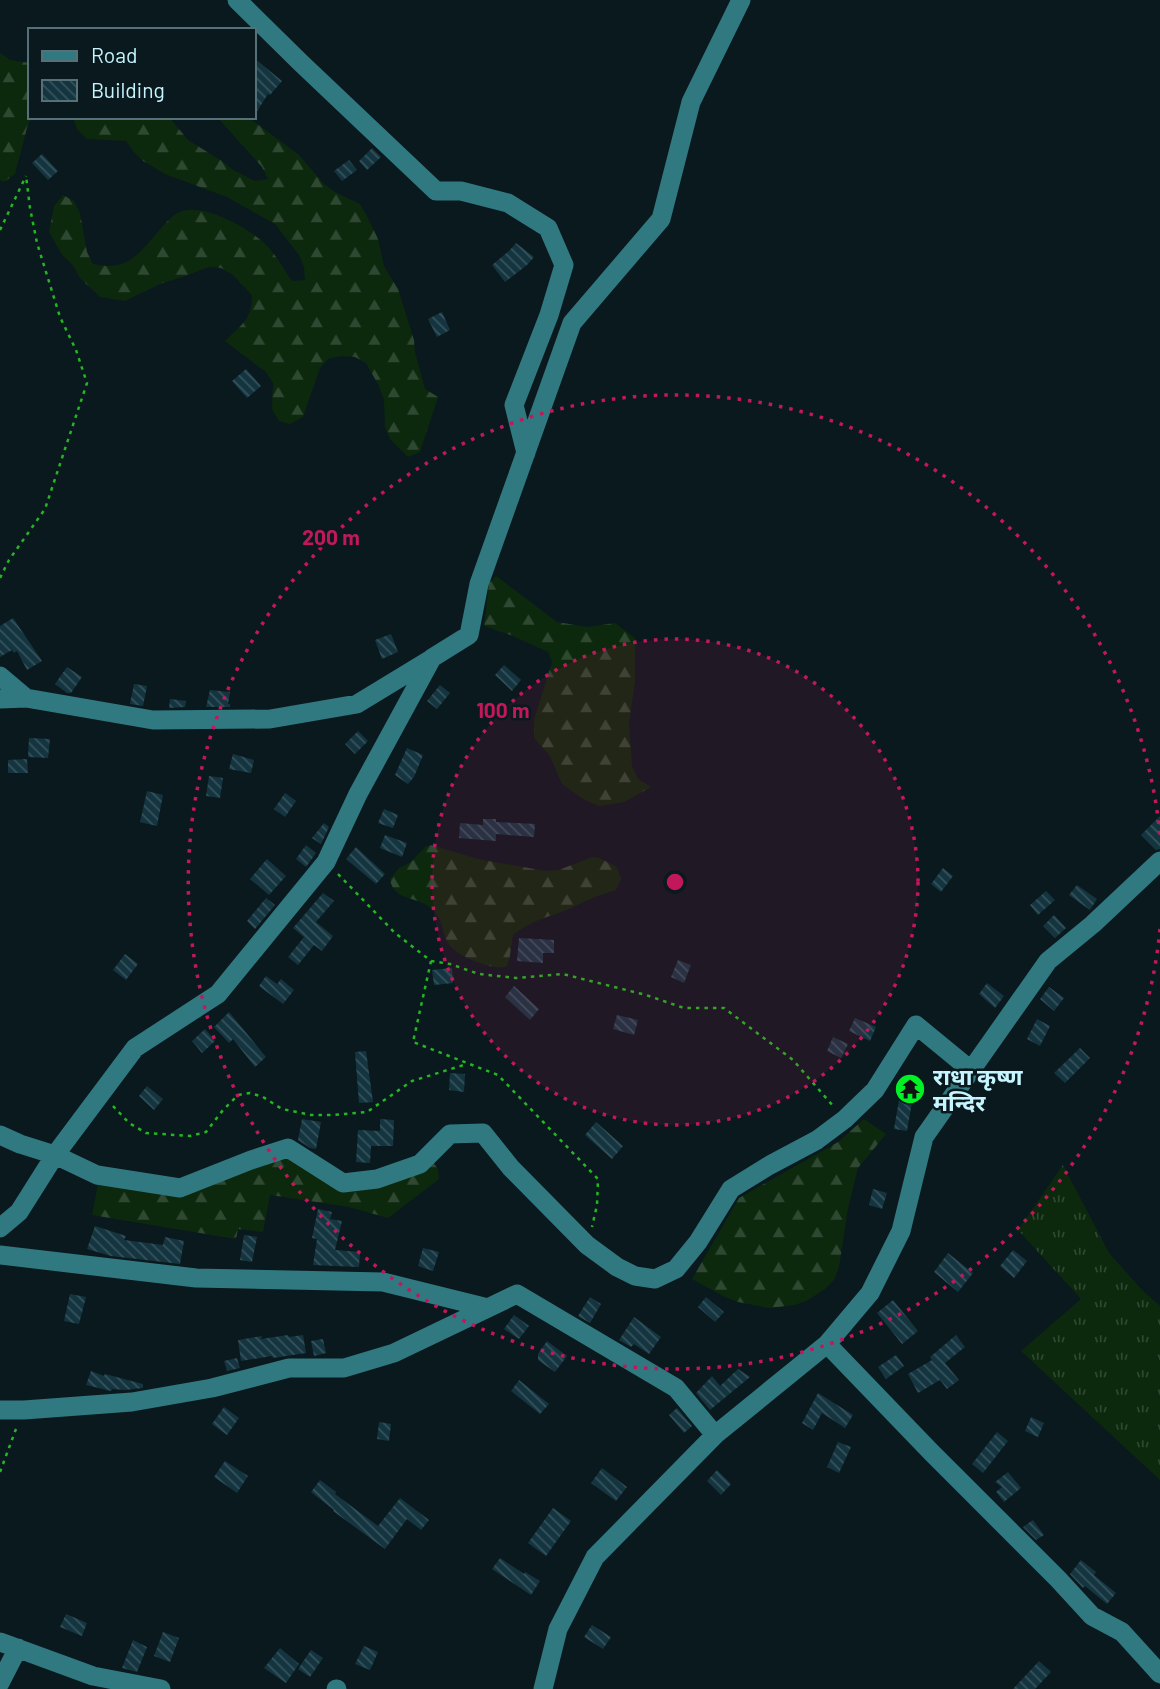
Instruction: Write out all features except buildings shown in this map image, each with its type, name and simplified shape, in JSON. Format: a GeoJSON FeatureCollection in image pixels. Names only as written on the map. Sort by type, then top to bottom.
{"type":"FeatureCollection","features":[{"type":"Feature","properties":{"kind":"street"},"geometry":{"type":"LineString","coordinates":[[237,0],[436,191],[461,191],[508,203],[548,228],[564,265],[549,315],[514,405],[526,453]]}},
{"type":"Feature","properties":{"kind":"street"},"geometry":{"type":"LineString","coordinates":[[0,699],[26,698],[153,720],[270,719],[357,704],[469,635],[479,584],[572,323],[661,219],[691,102],[741,0]]}},
{"type":"Feature","properties":{"kind":"street"},"geometry":{"type":"LineString","coordinates":[[0,1228],[19,1212],[55,1155],[135,1048],[218,994],[326,862],[358,794],[432,658]]}},
{"type":"Feature","properties":{"kind":"street"},"geometry":{"type":"LineString","coordinates":[[0,676],[26,698]]}},
{"type":"Feature","properties":{"kind":"street"},"geometry":{"type":"LineString","coordinates":[[543,1689],[558,1629],[596,1557],[715,1435],[827,1344],[870,1293],[901,1231],[924,1137],[1048,961],[1093,924],[1160,861]]}},
{"type":"Feature","properties":{"kind":"street"},"geometry":{"type":"LineString","coordinates":[[0,1135],[55,1155],[97,1175],[180,1188],[288,1148],[343,1183],[377,1179],[420,1164],[450,1134],[483,1133],[511,1168],[587,1245],[617,1267],[635,1276],[656,1279],[676,1269],[698,1242],[731,1189],[817,1140],[845,1119],[875,1090],[916,1025],[972,1071]]}},
{"type":"Feature","properties":{"kind":"street"},"geometry":{"type":"LineString","coordinates":[[0,1255],[196,1278],[383,1282],[488,1308]]}},
{"type":"Feature","properties":{"kind":"street"},"geometry":{"type":"LineString","coordinates":[[0,1410],[132,1402],[212,1388],[289,1368],[344,1368],[394,1353],[517,1293],[677,1388],[715,1435]]}},
{"type":"Feature","properties":{"kind":"street"},"geometry":{"type":"LineString","coordinates":[[827,1344],[1092,1616],[1122,1632],[1160,1674]]}},
{"type":"Feature","properties":{"kind":"street"},"geometry":{"type":"LineString","coordinates":[[0,1682],[9,1645],[93,1676],[161,1689]]}},
{"type":"Feature","properties":{"kind":"path"},"geometry":{"type":"LineString","coordinates":[[0,230],[26,176],[37,243],[60,317],[76,350],[87,383],[45,509],[9,560],[0,578]]}},
{"type":"Feature","properties":{"kind":"path"},"geometry":{"type":"LineString","coordinates":[[326,862],[395,933],[431,961],[479,974],[516,978],[562,974],[646,995],[684,1008],[724,1009],[793,1060],[845,1119]]}},
{"type":"Feature","properties":{"kind":"path"},"geometry":{"type":"LineString","coordinates":[[431,961],[413,1042],[498,1075],[598,1179],[597,1205],[587,1245]]}},
{"type":"Feature","properties":{"kind":"path"},"geometry":{"type":"LineString","coordinates":[[102,1093],[129,1123],[146,1133],[190,1136],[206,1132],[237,1095],[250,1093],[263,1097],[282,1109],[311,1115],[367,1112],[412,1081],[469,1064]]}},
{"type":"Feature","properties":{"kind":"path"},"geometry":{"type":"LineString","coordinates":[[0,1472],[24,1410]]}},
{"type":"Feature","properties":{"kind":"green space"},"geometry":{"type":"Polygon","coordinates":[[[0,53],[10,60],[28,63],[28,119],[32,119],[15,174],[4,182],[0,180],[0,53]]]}},
{"type":"Feature","properties":{"kind":"green space"},"geometry":{"type":"Polygon","coordinates":[[[74,119],[171,119],[188,140],[233,170],[255,181],[268,179],[262,167],[219,119],[251,119],[299,155],[325,185],[360,204],[378,239],[384,266],[398,289],[414,340],[425,389],[438,397],[420,452],[408,457],[390,439],[385,427],[384,400],[379,386],[366,363],[355,357],[328,359],[320,368],[303,417],[290,424],[279,421],[272,409],[273,383],[266,372],[225,341],[248,316],[252,295],[233,275],[221,268],[209,267],[160,284],[125,301],[100,297],[80,278],[49,232],[54,206],[63,195],[74,201],[80,213],[87,252],[93,264],[106,266],[126,262],[141,251],[175,215],[190,210],[213,214],[250,232],[271,250],[292,281],[305,280],[304,267],[299,255],[275,224],[227,197],[165,174],[143,161],[126,141],[87,139],[77,129],[74,119]]]}},
{"type":"Feature","properties":{"kind":"green space"},"geometry":{"type":"Polygon","coordinates":[[[496,576],[557,622],[588,627],[615,623],[635,638],[635,681],[629,724],[632,766],[638,779],[651,787],[624,802],[599,806],[583,799],[562,784],[550,756],[534,738],[534,720],[552,662],[548,652],[484,626],[489,583],[496,576]]]}},
{"type":"Feature","properties":{"kind":"green space"},"geometry":{"type":"Polygon","coordinates":[[[431,845],[478,859],[545,871],[559,870],[592,857],[599,858],[617,867],[621,879],[616,890],[519,930],[513,935],[506,967],[492,966],[458,953],[448,943],[439,918],[432,909],[401,895],[392,886],[390,879],[399,868],[411,862],[425,847],[431,845]]]}},
{"type":"Feature","properties":{"kind":"green space"},"geometry":{"type":"Polygon","coordinates":[[[864,1119],[886,1134],[858,1168],[848,1208],[839,1267],[834,1280],[825,1289],[795,1305],[769,1308],[738,1302],[692,1279],[739,1198],[838,1142],[864,1119]]]}},
{"type":"Feature","properties":{"kind":"green space"},"geometry":{"type":"Polygon","coordinates":[[[287,1155],[333,1187],[433,1162],[438,1169],[439,1179],[388,1218],[349,1207],[270,1195],[263,1232],[238,1229],[236,1239],[92,1215],[99,1179],[181,1192],[287,1155]]]}},
{"type":"Feature","properties":{"kind":"green space"},"geometry":{"type":"Polygon","coordinates":[[[1063,1165],[1109,1253],[1160,1306],[1160,1480],[1021,1351],[1081,1299],[1018,1230],[1063,1165]]]}},
{"type":"Feature","properties":{"kind":"place","name":"राधा कृष्ण मन्दिर"},"geometry":{"type":"Point","coordinates":[910,1089]}}]}
